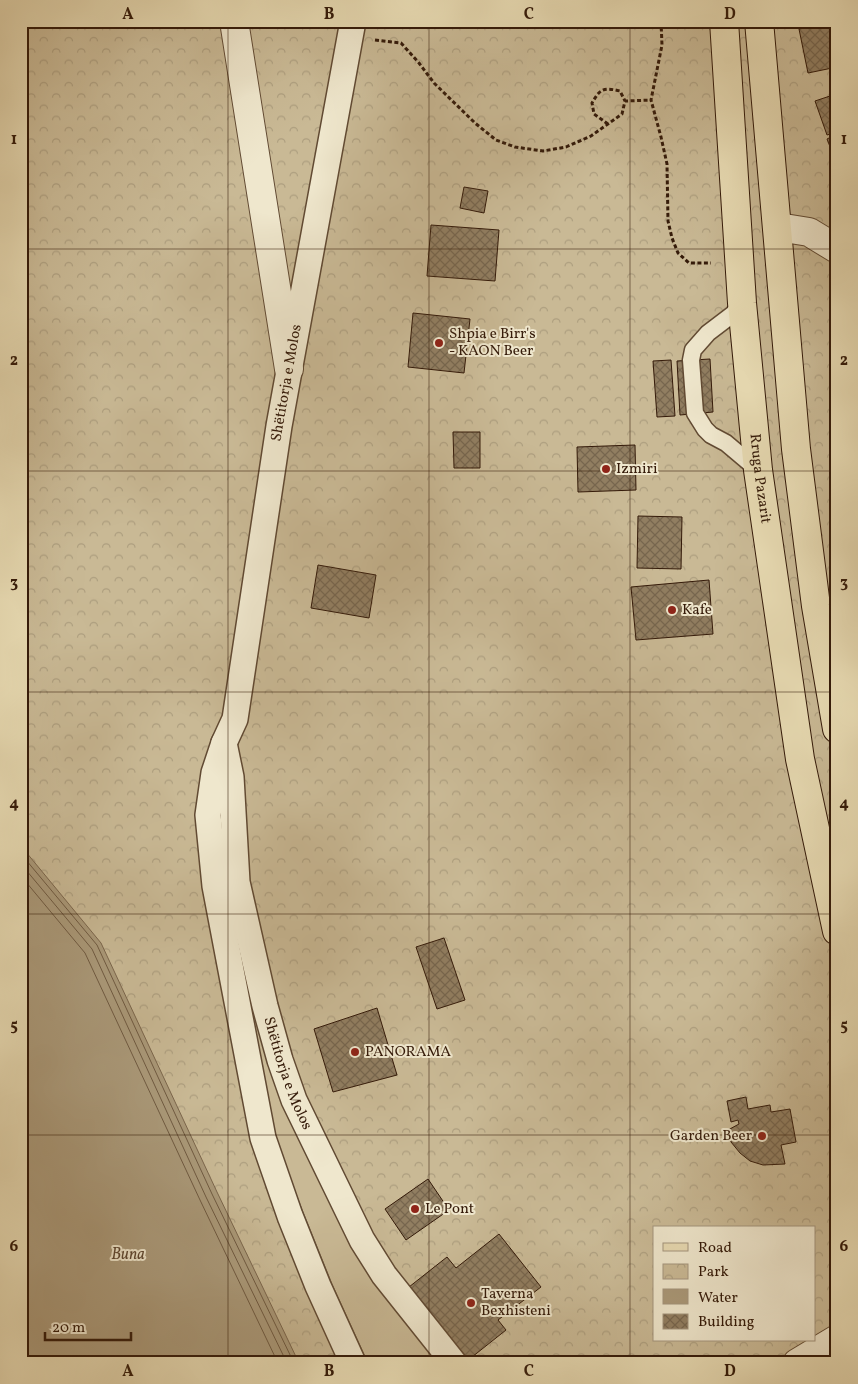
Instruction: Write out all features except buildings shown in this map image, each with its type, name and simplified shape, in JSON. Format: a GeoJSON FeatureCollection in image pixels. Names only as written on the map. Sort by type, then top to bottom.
{"type":"FeatureCollection","features":[{"type":"Feature","properties":{"kind":"main road","name":"Rruga Pazarit"},"geometry":{"type":"LineString","coordinates":[[724,21],[742,302],[758,470],[800,759],[837,931]]}},
{"type":"Feature","properties":{"kind":"main road"},"geometry":{"type":"LineString","coordinates":[[759,21],[796,449],[816,606],[837,729]]}},
{"type":"Feature","properties":{"kind":"street"},"geometry":{"type":"LineString","coordinates":[[234,21],[289,370]]}},
{"type":"Feature","properties":{"kind":"street","name":"Shëtitorja e Molos"},"geometry":{"type":"LineString","coordinates":[[351,29],[279,426],[235,719],[224,743],[214,773],[208,815],[215,886],[263,1138],[290,1216],[318,1286],[354,1363]]}},
{"type":"Feature","properties":{"kind":"street"},"geometry":{"type":"LineString","coordinates":[[778,227],[809,232],[837,249]]}},
{"type":"Feature","properties":{"kind":"street","name":"Shëtitorja e Molos"},"geometry":{"type":"LineString","coordinates":[[224,743],[232,777],[238,882],[265,1006],[280,1060],[294,1100],[362,1240],[384,1275],[454,1363]]}},
{"type":"Feature","properties":{"kind":"street"},"geometry":{"type":"LineString","coordinates":[[797,1363],[837,1339]]}},
{"type":"Feature","properties":{"kind":"lane"},"geometry":{"type":"LineString","coordinates":[[742,302],[733,314],[708,333],[694,350],[691,360],[695,414],[711,435],[726,444],[758,470]]}},
{"type":"Feature","properties":{"kind":"path"},"geometry":{"type":"LineString","coordinates":[[661,21],[662,45],[651,100],[667,164],[668,221],[678,253],[688,263],[714,263]]}},
{"type":"Feature","properties":{"kind":"path"},"geometry":{"type":"LineString","coordinates":[[351,29],[401,43],[434,83],[475,123],[496,140],[515,147],[543,151],[566,147],[591,136],[608,124],[622,114],[625,101],[620,91],[608,88],[598,92],[592,103],[594,114],[608,124]]}},
{"type":"Feature","properties":{"kind":"path"},"geometry":{"type":"LineString","coordinates":[[625,101],[651,100]]}},
{"type":"Feature","properties":{"kind":"green space"},"geometry":{"type":"Polygon","coordinates":[[[21,21],[837,21],[837,1363],[21,1363],[21,21]]]}},
{"type":"Feature","properties":{"kind":"green space"},"geometry":{"type":"Polygon","coordinates":[[[222,761],[279,1092],[288,1116],[324,1189],[378,1285],[437,1363],[368,1363],[332,1284],[284,1163],[270,1116],[219,879],[222,761]]]}},
{"type":"Feature","properties":{"kind":"water","name":"Buna"},"geometry":{"type":"Polygon","coordinates":[[[21,846],[101,943],[299,1363],[21,1363],[21,846]]]}},
{"type":"Feature","properties":{"kind":"place","name":"Shpia e Birr's - KAON Beer"},"geometry":{"type":"Point","coordinates":[439,343]}},
{"type":"Feature","properties":{"kind":"place","name":"Izmiri"},"geometry":{"type":"Point","coordinates":[606,469]}},
{"type":"Feature","properties":{"kind":"place","name":"Kafe"},"geometry":{"type":"Point","coordinates":[672,610]}},
{"type":"Feature","properties":{"kind":"place","name":"PANORAMA"},"geometry":{"type":"Point","coordinates":[355,1052]}},
{"type":"Feature","properties":{"kind":"place","name":"Garden Beer"},"geometry":{"type":"Point","coordinates":[762,1136]}},
{"type":"Feature","properties":{"kind":"place","name":"Le Pont"},"geometry":{"type":"Point","coordinates":[415,1209]}},
{"type":"Feature","properties":{"kind":"place","name":"Taverna Bexhisteni"},"geometry":{"type":"Point","coordinates":[471,1303]}}]}
